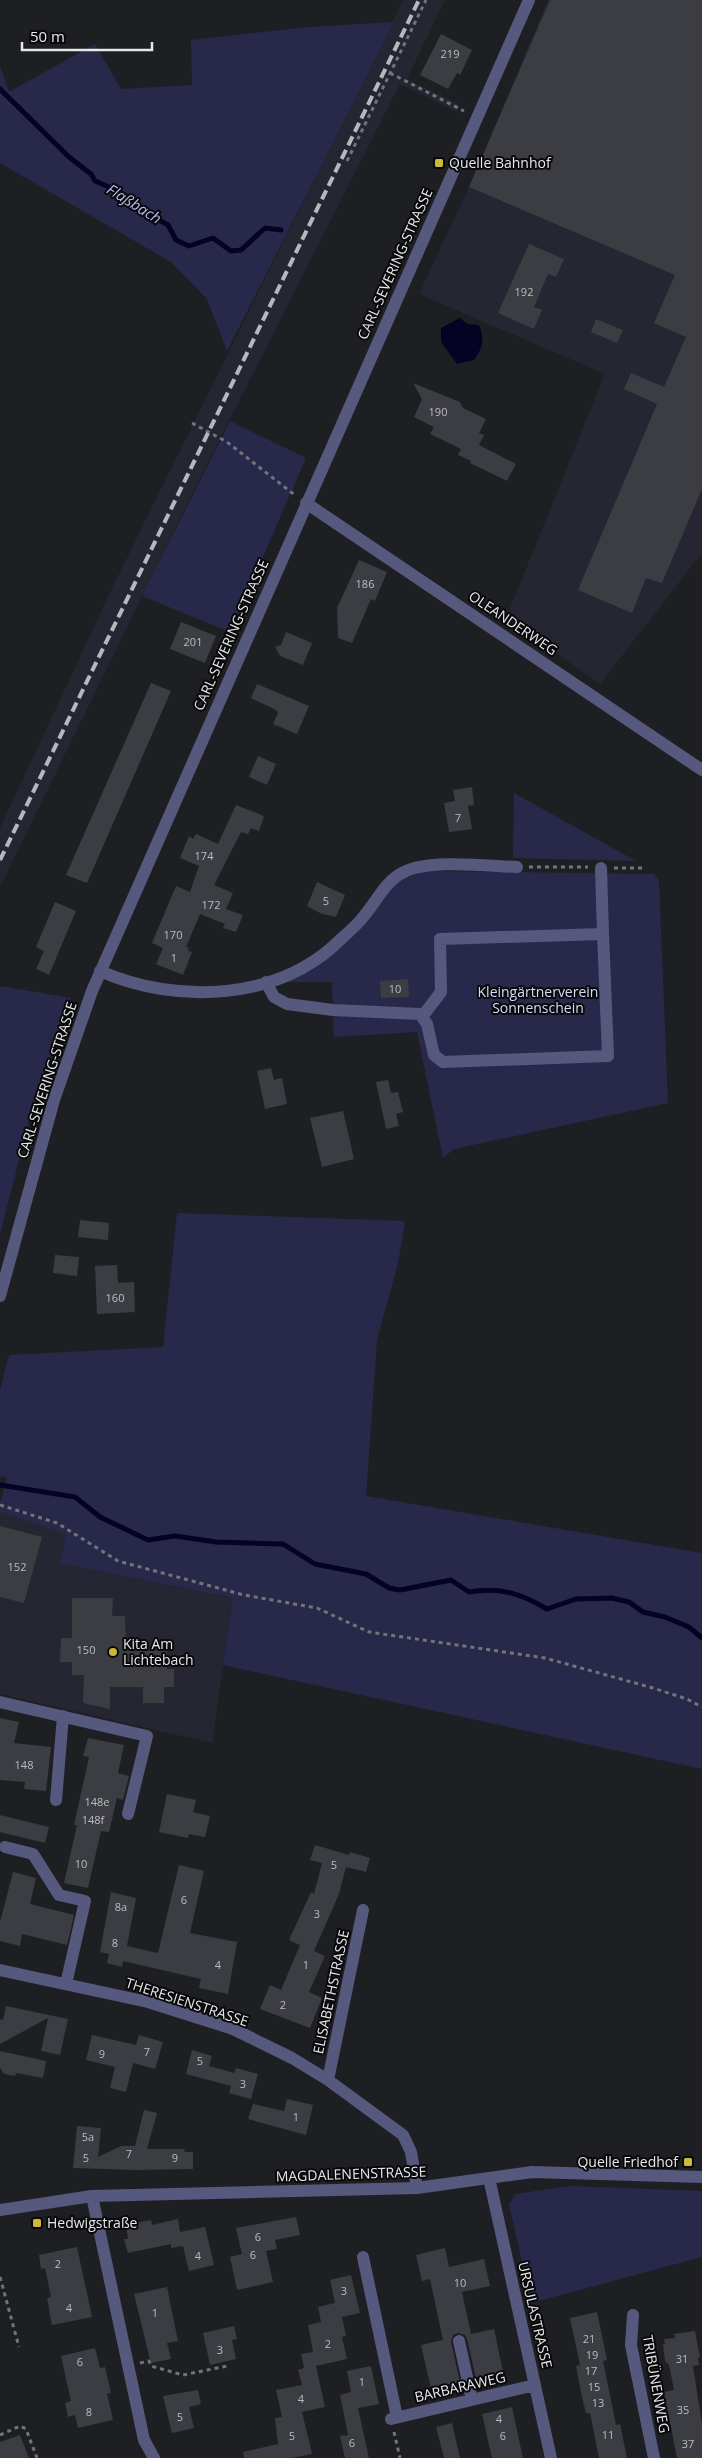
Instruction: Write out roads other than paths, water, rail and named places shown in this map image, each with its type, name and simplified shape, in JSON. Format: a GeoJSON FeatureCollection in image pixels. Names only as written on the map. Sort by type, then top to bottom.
{"type":"FeatureCollection","features":[{"type":"Feature","properties":{"kind":"street","name":"CARL-SEVERING-STRASSE"},"geometry":{"type":"LineString","coordinates":[[0,1296],[57,1091],[81,1018],[100,971],[476,116],[529,0]]}},
{"type":"Feature","properties":{"kind":"street","name":"OLEANDERWEG"},"geometry":{"type":"LineString","coordinates":[[306,503],[702,770]]}},
{"type":"Feature","properties":{"kind":"street"},"geometry":{"type":"LineString","coordinates":[[100,971],[139,986],[191,993],[228,991],[266,982],[296,970],[339,942],[363,917],[390,880],[402,872],[424,865],[517,867]]}},
{"type":"Feature","properties":{"kind":"street"},"geometry":{"type":"LineString","coordinates":[[266,982],[274,997],[287,1004],[333,1010],[420,1014],[427,1024],[434,1055],[443,1062],[608,1056],[601,868]]}},
{"type":"Feature","properties":{"kind":"street"},"geometry":{"type":"LineString","coordinates":[[422,1017],[441,992],[440,940],[603,934]]}},
{"type":"Feature","properties":{"kind":"street"},"geometry":{"type":"LineString","coordinates":[[0,1702],[147,1736],[128,1814]]}},
{"type":"Feature","properties":{"kind":"street"},"geometry":{"type":"LineString","coordinates":[[56,1800],[63,1716]]}},
{"type":"Feature","properties":{"kind":"street"},"geometry":{"type":"LineString","coordinates":[[5,1847],[33,1854],[59,1895],[85,1901],[66,1984]]}},
{"type":"Feature","properties":{"kind":"street","name":"ELISABETHSTRASSE"},"geometry":{"type":"LineString","coordinates":[[328,2080],[363,1910]]}},
{"type":"Feature","properties":{"kind":"street","name":"THERESIENSTRASSE"},"geometry":{"type":"LineString","coordinates":[[0,1970],[148,2002],[233,2030],[292,2058],[328,2080],[403,2134],[411,2152],[417,2188]]}},
{"type":"Feature","properties":{"kind":"street","name":"MAGDALENENSTRASSE"},"geometry":{"type":"LineString","coordinates":[[0,2210],[92,2196],[417,2188],[551,2171],[702,2177]]}},
{"type":"Feature","properties":{"kind":"street","name":"URSULASTRASSE"},"geometry":{"type":"LineString","coordinates":[[489,2178],[551,2458]]}},
{"type":"Feature","properties":{"kind":"street"},"geometry":{"type":"LineString","coordinates":[[92,2196],[144,2440],[154,2458]]}},
{"type":"Feature","properties":{"kind":"street","name":"BARBARAWEG"},"geometry":{"type":"LineString","coordinates":[[363,2257],[394,2418],[535,2385]]}},
{"type":"Feature","properties":{"kind":"street","name":"TRIBÜNENWEG"},"geometry":{"type":"LineString","coordinates":[[633,2315],[631,2345],[654,2458]]}},
{"type":"Feature","properties":{"kind":"street"},"geometry":{"type":"LineString","coordinates":[[459,2341],[472,2400]]}},
{"type":"Feature","properties":{"kind":"waterway","name":"Flaßbach"},"geometry":{"type":"LineString","coordinates":[[0,89],[69,157],[91,174],[95,181],[114,189],[122,199],[168,225],[176,240],[189,246],[213,238],[231,251],[241,250],[265,228],[281,230]]}},
{"type":"Feature","properties":{"kind":"waterway"},"geometry":{"type":"LineString","coordinates":[[0,1485],[75,1497],[100,1517],[148,1540],[175,1536],[216,1542],[283,1544],[315,1564],[366,1574],[389,1588],[400,1590],[451,1580],[469,1592],[490,1590],[519,1595],[547,1609],[576,1599],[612,1598],[629,1602],[643,1612],[665,1617],[689,1627],[702,1638]]}},
{"type":"Feature","properties":{"kind":"railway"},"geometry":{"type":"LineString","coordinates":[[0,860],[419,0]]}},
{"type":"Feature","properties":{"kind":"place","name":"Quelle Bahnhof"},"geometry":{"type":"Point","coordinates":[439,163]}},
{"type":"Feature","properties":{"kind":"place","name":"Kita Am Lichtebach"},"geometry":{"type":"Point","coordinates":[113,1652]}},
{"type":"Feature","properties":{"kind":"place","name":"Quelle Friedhof"},"geometry":{"type":"Point","coordinates":[688,2162]}},
{"type":"Feature","properties":{"kind":"place","name":"Hedwigstraße"},"geometry":{"type":"Point","coordinates":[37,2223]}},
{"type":"Feature","properties":{"kind":"park label","name":"Kleingärtnerverein Sonnenschein"},"geometry":{"type":"Point","coordinates":[538,1000]}}]}
